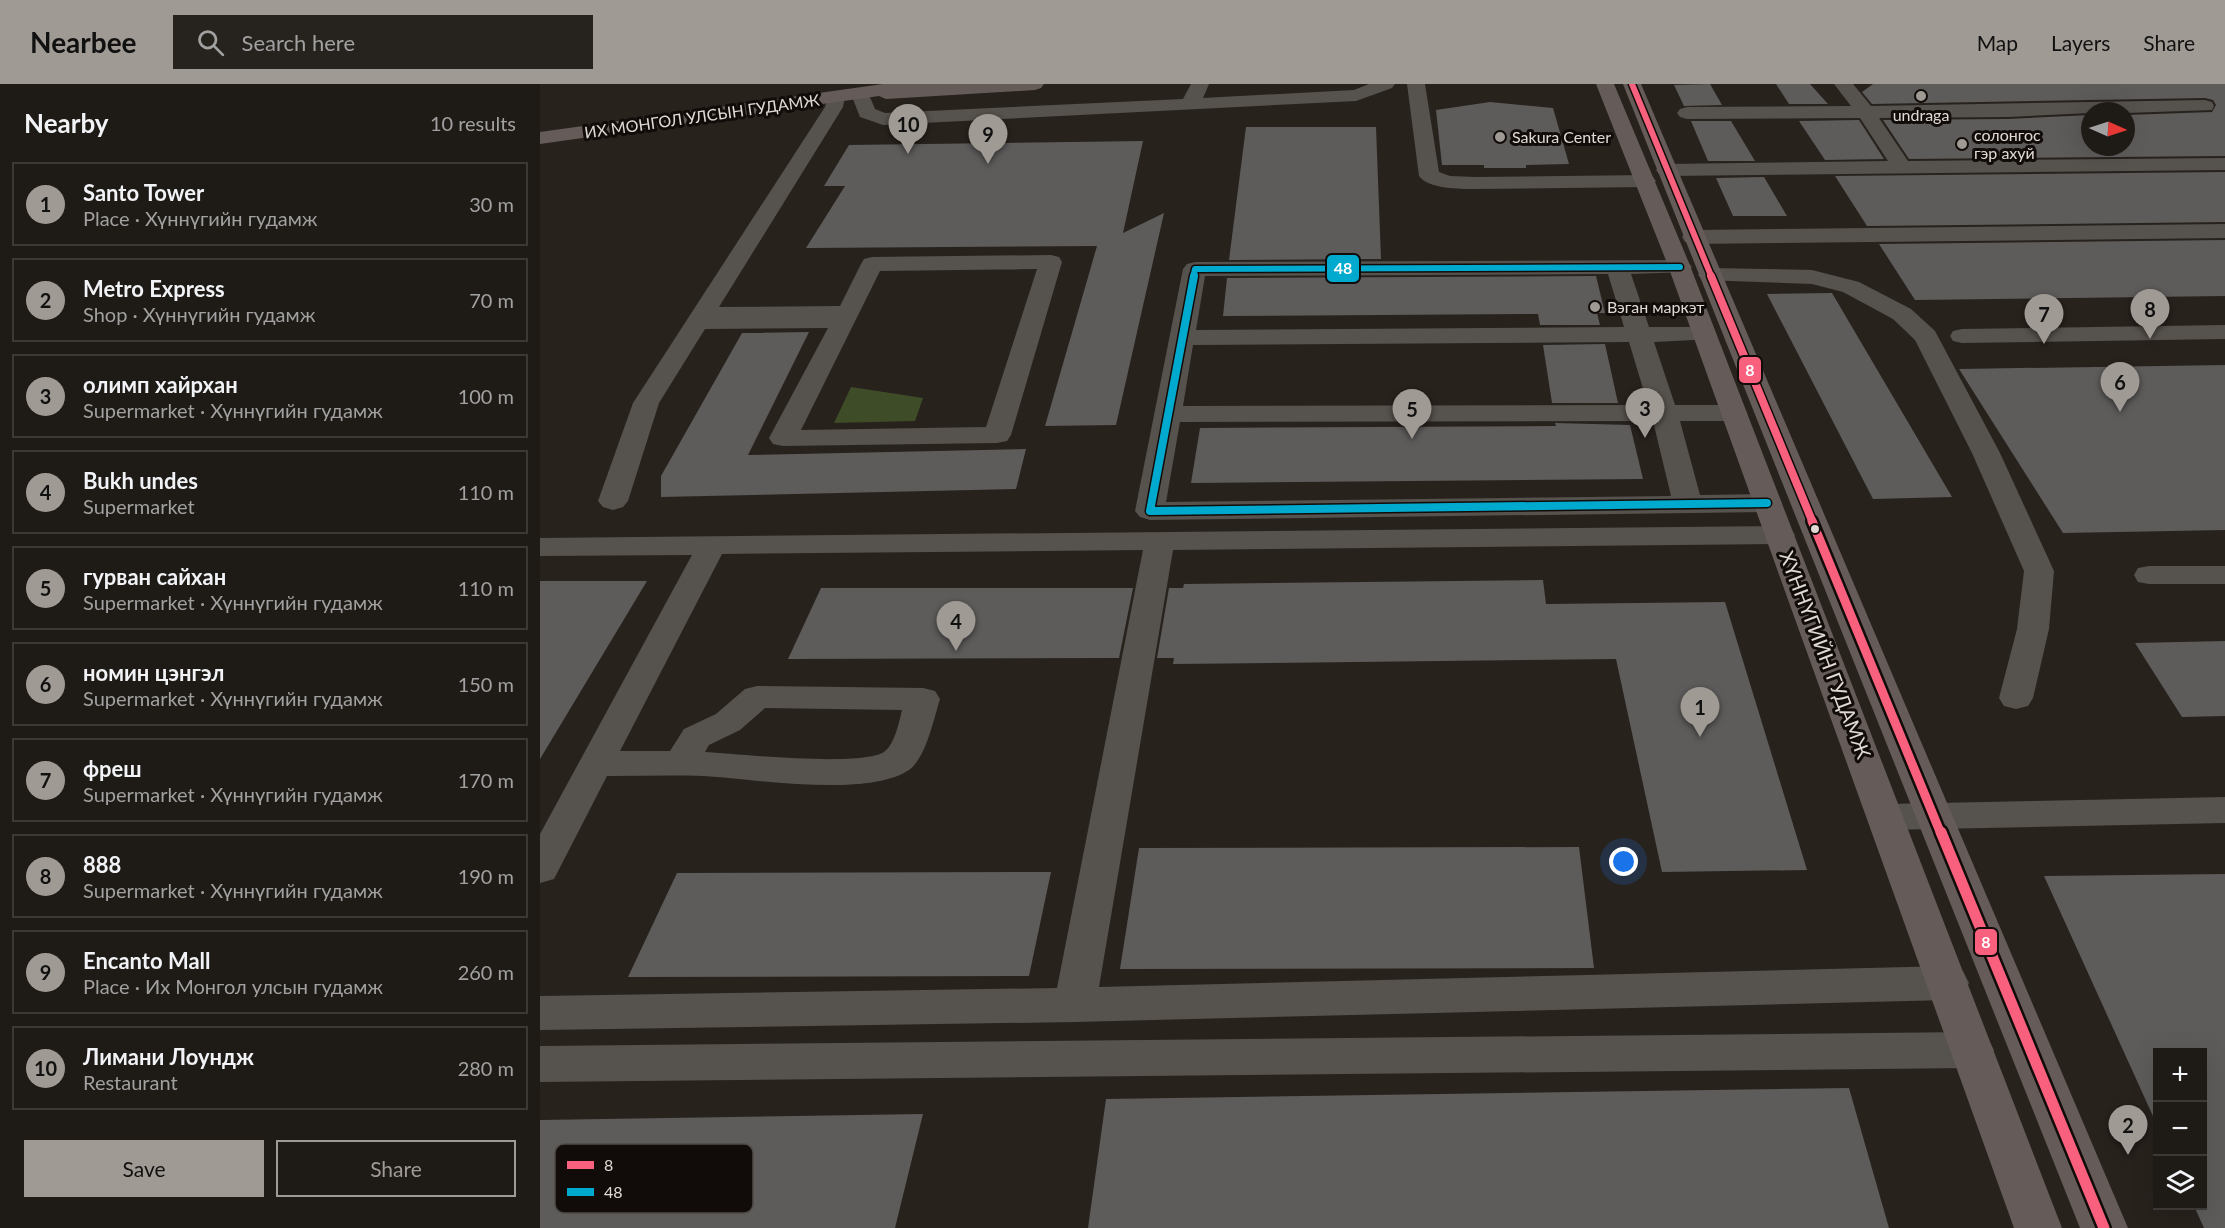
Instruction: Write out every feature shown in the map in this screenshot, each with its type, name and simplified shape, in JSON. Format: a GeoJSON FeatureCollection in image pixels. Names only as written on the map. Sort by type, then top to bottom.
{"type":"FeatureCollection","features":[{"type":"Feature","properties":{"kind":"main road","name":"ИХ МОНГОЛ УЛСЫН ГУДАМЖ"},"geometry":{"type":"LineString","coordinates":[[862,94],[909,84]]}},
{"type":"Feature","properties":{"kind":"main road","name":"ИХ МОНГОЛ УЛСЫН ГУДАМЖ"},"geometry":{"type":"LineString","coordinates":[[540,138],[862,94],[1035,84]]}},
{"type":"Feature","properties":{"kind":"main road","name":"ХҮННҮГИЙН ГУДАМЖ"},"geometry":{"type":"LineString","coordinates":[[1605,84],[1693,237],[1695,271],[1704,334],[2038,1228]]}},
{"type":"Feature","properties":{"kind":"main road","name":"ХҮННҮГИЙН ГУДАМЖ"},"geometry":{"type":"LineString","coordinates":[[1632,84],[1656,176],[1695,271],[1933,816],[2104,1228]]}},
{"type":"Feature","properties":{"kind":"street"},"geometry":{"type":"LineString","coordinates":[[862,94],[867,113],[883,119],[1195,94],[1356,95],[1386,84]]}},
{"type":"Feature","properties":{"kind":"street"},"geometry":{"type":"LineString","coordinates":[[1416,84],[1429,176],[1449,182],[1475,183],[1902,167],[2225,164]]}},
{"type":"Feature","properties":{"kind":"street"},"geometry":{"type":"LineString","coordinates":[[1843,84],[1865,111],[1902,167]]}},
{"type":"Feature","properties":{"kind":"street"},"geometry":{"type":"LineString","coordinates":[[1687,113],[2212,111],[2191,91]]}},
{"type":"Feature","properties":{"kind":"street"},"geometry":{"type":"LineString","coordinates":[[613,501],[646,403],[834,107],[836,97]]}},
{"type":"Feature","properties":{"kind":"street"},"geometry":{"type":"LineString","coordinates":[[1693,237],[2225,231]]}},
{"type":"Feature","properties":{"kind":"street"},"geometry":{"type":"LineString","coordinates":[[1051,262],[997,435],[783,438],[844,320],[700,318],[848,313],[872,264],[1051,262]]}},
{"type":"Feature","properties":{"kind":"street"},"geometry":{"type":"LineString","coordinates":[[1617,267],[1664,412],[1689,504]]}},
{"type":"Feature","properties":{"kind":"street"},"geometry":{"type":"LineString","coordinates":[[1767,503],[1150,511],[1195,269],[1617,267],[1812,278],[1851,287],[1902,314],[1926,336],[1986,453],[2039,571],[2033,629],[2016,698]]}},
{"type":"Feature","properties":{"kind":"street"},"geometry":{"type":"LineString","coordinates":[[1962,336],[2225,332]]}},
{"type":"Feature","properties":{"kind":"street"},"geometry":{"type":"LineString","coordinates":[[1183,338],[1704,334]]}},
{"type":"Feature","properties":{"kind":"street"},"geometry":{"type":"LineString","coordinates":[[1167,414],[1734,412]]}},
{"type":"Feature","properties":{"kind":"street"},"geometry":{"type":"LineString","coordinates":[[540,547],[1159,543],[1780,535]]}},
{"type":"Feature","properties":{"kind":"street"},"geometry":{"type":"LineString","coordinates":[[1075,1005],[1159,543]]}},
{"type":"Feature","properties":{"kind":"street"},"geometry":{"type":"LineString","coordinates":[[540,869],[712,545]]}},
{"type":"Feature","properties":{"kind":"street"},"geometry":{"type":"LineString","coordinates":[[2150,575],[2225,575]]}},
{"type":"Feature","properties":{"kind":"street"},"geometry":{"type":"LineString","coordinates":[[596,764],[681,763],[801,771],[873,769],[897,761],[909,741],[923,699],[757,697],[728,722],[696,737],[681,763]]}},
{"type":"Feature","properties":{"kind":"street"},"geometry":{"type":"LineString","coordinates":[[1886,817],[2225,810]]}},
{"type":"Feature","properties":{"kind":"street"},"geometry":{"type":"LineString","coordinates":[[540,1012],[1075,1005],[1948,983]]}},
{"type":"Feature","properties":{"kind":"street"},"geometry":{"type":"LineString","coordinates":[[540,1064],[1971,1050]]}},
{"type":"Feature","properties":{"kind":"green space"},"geometry":{"type":"Polygon","coordinates":[[[851,387],[923,398],[915,421],[834,423],[851,387]]]}},
{"type":"Feature","properties":{"kind":"building"},"geometry":{"type":"Polygon","coordinates":[[[1710,84],[1722,105],[1684,106],[1674,85],[1710,84]]]}},
{"type":"Feature","properties":{"kind":"building"},"geometry":{"type":"Polygon","coordinates":[[[1776,84],[1810,84],[1828,104],[1789,104],[1776,84]]]}},
{"type":"Feature","properties":{"kind":"building"},"geometry":{"type":"Polygon","coordinates":[[[1873,84],[2225,84],[2225,156],[1909,159],[1883,120],[2008,119],[2081,115],[2081,156],[2135,156],[2135,115],[2212,112],[2216,105],[2213,100],[2205,98],[1872,104],[1862,92],[1873,84]]]}},
{"type":"Feature","properties":{"kind":"building","name":"Sakura Center"},"geometry":{"type":"Polygon","coordinates":[[[1490,102],[1553,108],[1569,164],[1526,165],[1526,168],[1442,165],[1436,110],[1490,102]]]}},
{"type":"Feature","properties":{"kind":"building"},"geometry":{"type":"Polygon","coordinates":[[[1859,120],[1884,159],[1825,160],[1799,121],[1859,120]]]}},
{"type":"Feature","properties":{"kind":"building"},"geometry":{"type":"Polygon","coordinates":[[[1691,121],[1731,121],[1755,161],[1708,161],[1691,121]]]}},
{"type":"Feature","properties":{"kind":"building"},"geometry":{"type":"Polygon","coordinates":[[[1246,127],[1376,127],[1381,259],[1229,260],[1246,127]]]}},
{"type":"Feature","properties":{"kind":"building"},"geometry":{"type":"Polygon","coordinates":[[[1143,141],[1123,233],[1164,213],[1116,425],[1045,426],[1097,246],[806,248],[845,186],[824,186],[849,145],[1143,141]]]}},
{"type":"Feature","properties":{"kind":"building"},"geometry":{"type":"Polygon","coordinates":[[[2225,172],[2225,222],[1867,226],[1835,176],[2225,172]]]}},
{"type":"Feature","properties":{"kind":"building"},"geometry":{"type":"Polygon","coordinates":[[[1764,177],[1787,216],[1733,216],[1716,178],[1764,177]]]}},
{"type":"Feature","properties":{"kind":"building"},"geometry":{"type":"Polygon","coordinates":[[[2225,240],[2225,296],[1915,300],[1879,244],[2225,240]]]}},
{"type":"Feature","properties":{"kind":"building"},"geometry":{"type":"Polygon","coordinates":[[[1596,276],[1605,313],[1597,313],[1600,325],[1540,325],[1538,314],[1223,316],[1227,278],[1596,276]]]}},
{"type":"Feature","properties":{"kind":"building"},"geometry":{"type":"Polygon","coordinates":[[[1832,293],[1952,497],[1873,499],[1767,294],[1832,293]]]}},
{"type":"Feature","properties":{"kind":"building"},"geometry":{"type":"Polygon","coordinates":[[[809,332],[748,455],[1026,449],[1016,489],[661,497],[661,476],[742,333],[809,332]]]}},
{"type":"Feature","properties":{"kind":"building"},"geometry":{"type":"Polygon","coordinates":[[[1605,344],[1618,403],[1552,403],[1543,345],[1605,344]]]}},
{"type":"Feature","properties":{"kind":"building"},"geometry":{"type":"Polygon","coordinates":[[[2225,365],[2225,530],[2063,533],[1959,369],[2225,365]]]}},
{"type":"Feature","properties":{"kind":"building"},"geometry":{"type":"Polygon","coordinates":[[[1555,423],[1630,425],[1643,479],[1191,483],[1200,428],[1556,426],[1555,423]]]}},
{"type":"Feature","properties":{"kind":"building"},"geometry":{"type":"Polygon","coordinates":[[[1543,580],[1546,604],[1725,602],[1807,870],[1662,872],[1616,659],[1173,664],[1174,658],[1157,658],[1169,588],[1183,588],[1184,584],[1543,580]]]}},
{"type":"Feature","properties":{"kind":"building"},"geometry":{"type":"Polygon","coordinates":[[[540,581],[647,581],[540,759],[540,581]]]}},
{"type":"Feature","properties":{"kind":"building"},"geometry":{"type":"Polygon","coordinates":[[[821,588],[1133,588],[1119,658],[788,659],[821,588]]]}},
{"type":"Feature","properties":{"kind":"building"},"geometry":{"type":"Polygon","coordinates":[[[2225,641],[2225,716],[2182,717],[2135,643],[2225,641]]]}},
{"type":"Feature","properties":{"kind":"building"},"geometry":{"type":"Polygon","coordinates":[[[1579,847],[1594,968],[1120,969],[1139,848],[1579,847]]]}},
{"type":"Feature","properties":{"kind":"building"},"geometry":{"type":"Polygon","coordinates":[[[1051,872],[1029,976],[628,977],[677,873],[1051,872]]]}},
{"type":"Feature","properties":{"kind":"building"},"geometry":{"type":"Polygon","coordinates":[[[2225,874],[2225,1228],[2204,1228],[2196,1210],[2207,1210],[2207,1048],[2153,1048],[2153,1116],[2044,876],[2225,874]]]}},
{"type":"Feature","properties":{"kind":"building"},"geometry":{"type":"Polygon","coordinates":[[[1849,1088],[1889,1228],[1088,1228],[1106,1099],[1849,1088]]]}},
{"type":"Feature","properties":{"kind":"building"},"geometry":{"type":"Polygon","coordinates":[[[923,1114],[895,1228],[540,1228],[540,1120],[923,1114]]]}},
{"type":"Feature","properties":{"kind":"transit line","name":"8"},"geometry":{"type":"LineString","coordinates":[[1632,84],[2104,1228]]}},
{"type":"Feature","properties":{"kind":"transit line","name":"48"},"geometry":{"type":"LineString","coordinates":[[1680,267],[1195,269],[1150,511],[1767,503]]}},
{"type":"Feature","properties":{"kind":"place","name":"undraga"},"geometry":{"type":"Point","coordinates":[1921,96]}},
{"type":"Feature","properties":{"kind":"place","name":"Sakura Center"},"geometry":{"type":"Point","coordinates":[1500,137]}},
{"type":"Feature","properties":{"kind":"place","name":"солонгос гэр ахуй"},"geometry":{"type":"Point","coordinates":[1962,144]}},
{"type":"Feature","properties":{"kind":"place","name":"Лимани Лоундж"},"geometry":{"type":"Point","coordinates":[908,154]}},
{"type":"Feature","properties":{"kind":"place","name":"Encanto Mall"},"geometry":{"type":"Point","coordinates":[988,164]}},
{"type":"Feature","properties":{"kind":"place","name":"Вэган маркэт"},"geometry":{"type":"Point","coordinates":[1595,307]}},
{"type":"Feature","properties":{"kind":"place","name":"888"},"geometry":{"type":"Point","coordinates":[2150,339]}},
{"type":"Feature","properties":{"kind":"place","name":"фреш"},"geometry":{"type":"Point","coordinates":[2044,344]}},
{"type":"Feature","properties":{"kind":"place","name":"номин цэнгэл"},"geometry":{"type":"Point","coordinates":[2120,412]}},
{"type":"Feature","properties":{"kind":"place","name":"олимп хайрхан"},"geometry":{"type":"Point","coordinates":[1645,438]}},
{"type":"Feature","properties":{"kind":"place","name":"гурван сайхан"},"geometry":{"type":"Point","coordinates":[1412,439]}},
{"type":"Feature","properties":{"kind":"place","name":"Bukh undes"},"geometry":{"type":"Point","coordinates":[956,651]}},
{"type":"Feature","properties":{"kind":"place","name":"Santo Tower"},"geometry":{"type":"Point","coordinates":[1700,737]}},
{"type":"Feature","properties":{"kind":"place","name":"Metro Express"},"geometry":{"type":"Point","coordinates":[2128,1155]}}]}
